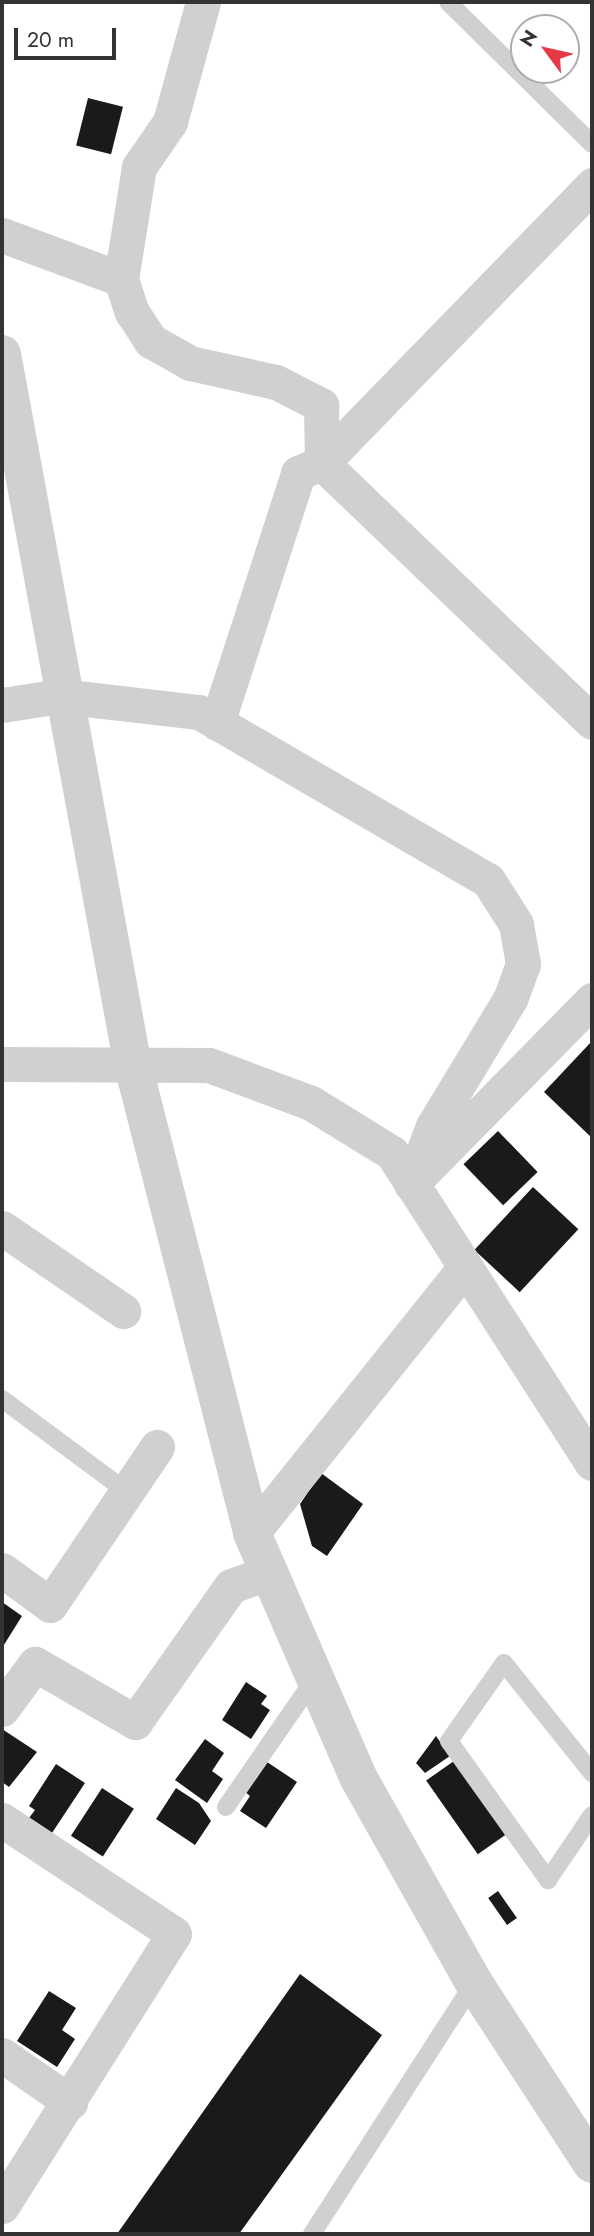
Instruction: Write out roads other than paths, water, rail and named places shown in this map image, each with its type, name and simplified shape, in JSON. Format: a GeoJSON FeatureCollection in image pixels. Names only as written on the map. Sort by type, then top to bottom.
{"type":"FeatureCollection","features":[{"type":"Feature","properties":{"kind":"street"},"geometry":{"type":"LineString","coordinates":[[203,2],[170,122],[139,167],[121,279],[132,312],[151,341],[190,363],[276,382],[321,405],[322,463],[592,722]]}},
{"type":"Feature","properties":{"kind":"street"},"geometry":{"type":"LineString","coordinates":[[217,723],[298,473],[322,463],[592,185]]}},
{"type":"Feature","properties":{"kind":"street"},"geometry":{"type":"LineString","coordinates":[[2,235],[121,279]]}},
{"type":"Feature","properties":{"kind":"street"},"geometry":{"type":"LineString","coordinates":[[2,354],[60,696],[132,1061],[252,1533],[358,1777],[474,1983],[592,2164]]}},
{"type":"Feature","properties":{"kind":"street"},"geometry":{"type":"LineString","coordinates":[[2,705],[60,696],[200,712],[488,880],[516,924],[523,964],[510,999],[433,1126],[411,1184]]}},
{"type":"Feature","properties":{"kind":"street"},"geometry":{"type":"LineString","coordinates":[[411,1184],[592,1000]]}},
{"type":"Feature","properties":{"kind":"street"},"geometry":{"type":"LineString","coordinates":[[2,1064],[132,1061],[209,1065],[311,1103],[392,1153],[462,1271],[592,1463]]}},
{"type":"Feature","properties":{"kind":"street"},"geometry":{"type":"LineString","coordinates":[[2,1228],[123,1311]]}},
{"type":"Feature","properties":{"kind":"street"},"geometry":{"type":"LineString","coordinates":[[252,1533],[462,1271]]}},
{"type":"Feature","properties":{"kind":"street"},"geometry":{"type":"LineString","coordinates":[[2,1570],[50,1605],[157,1447]]}},
{"type":"Feature","properties":{"kind":"street"},"geometry":{"type":"LineString","coordinates":[[4,1699],[35,1664],[135,1722],[231,1586],[270,1572]]}},
{"type":"Feature","properties":{"kind":"street"},"geometry":{"type":"LineString","coordinates":[[2,1820],[174,1934],[2,2207]]}},
{"type":"Feature","properties":{"kind":"street"},"geometry":{"type":"LineString","coordinates":[[2,2055],[70,2102]]}},
{"type":"Feature","properties":{"kind":"lane"},"geometry":{"type":"LineString","coordinates":[[448,2],[592,144]]}},
{"type":"Feature","properties":{"kind":"lane"},"geometry":{"type":"LineString","coordinates":[[2,1399],[127,1492]]}},
{"type":"Feature","properties":{"kind":"lane"},"geometry":{"type":"LineString","coordinates":[[592,1773],[504,1663],[449,1741],[548,1880],[592,1815]]}},
{"type":"Feature","properties":{"kind":"lane"},"geometry":{"type":"LineString","coordinates":[[226,1807],[315,1678]]}},
{"type":"Feature","properties":{"kind":"lane"},"geometry":{"type":"LineString","coordinates":[[312,2234],[474,1983]]}}]}
